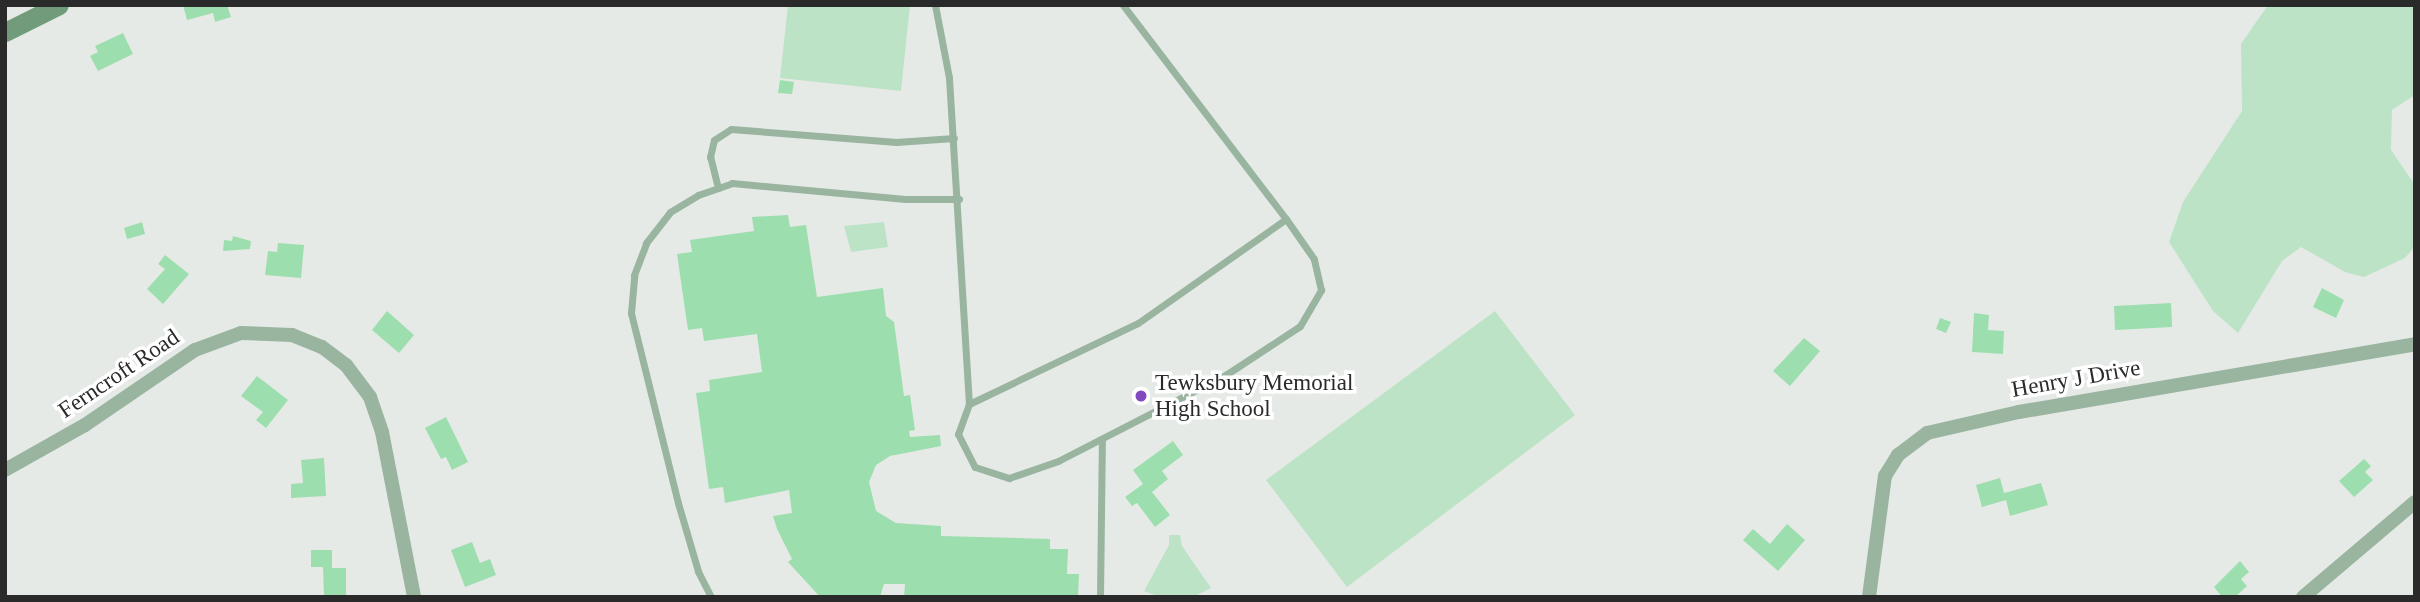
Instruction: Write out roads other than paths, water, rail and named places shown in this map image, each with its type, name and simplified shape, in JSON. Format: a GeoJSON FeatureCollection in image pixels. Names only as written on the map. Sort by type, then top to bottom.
{"type":"FeatureCollection","features":[{"type":"Feature","properties":{"kind":"main road"},"geometry":{"type":"LineString","coordinates":[[5,32],[59,5]]}},
{"type":"Feature","properties":{"kind":"street","name":"Ferncroft Road"},"geometry":{"type":"LineString","coordinates":[[5,470],[85,425],[195,350],[241,333],[292,335],[322,346],[338,359],[370,397],[382,432],[414,597]]}},
{"type":"Feature","properties":{"kind":"street","name":"Henry J Drive"},"geometry":{"type":"LineString","coordinates":[[1869,597],[1885,476],[1898,455],[1927,433],[2019,412],[2415,344]]}},
{"type":"Feature","properties":{"kind":"street"},"geometry":{"type":"LineString","coordinates":[[2302,597],[2415,502]]}},
{"type":"Feature","properties":{"kind":"lane"},"geometry":{"type":"LineString","coordinates":[[935,5],[947,60],[959,199],[969,404],[958,435],[975,467],[1009,478],[1058,461],[1227,374],[1300,326],[1321,290],[1314,259],[1123,5]]}},
{"type":"Feature","properties":{"kind":"lane"},"geometry":{"type":"LineString","coordinates":[[718,188],[710,158],[714,140],[731,129],[895,142],[954,138]]}},
{"type":"Feature","properties":{"kind":"lane"},"geometry":{"type":"LineString","coordinates":[[711,597],[678,503],[631,313],[634,275],[646,243],[670,212],[718,188],[763,183],[840,194],[959,199]]}},
{"type":"Feature","properties":{"kind":"lane"},"geometry":{"type":"LineString","coordinates":[[969,404],[1138,323],[1286,219]]}},
{"type":"Feature","properties":{"kind":"lane"},"geometry":{"type":"LineString","coordinates":[[1100,597],[1102,439]]}},
{"type":"Feature","properties":{"kind":"place","name":"Tewksbury Memorial High School"},"geometry":{"type":"Point","coordinates":[1141,396]}}]}
